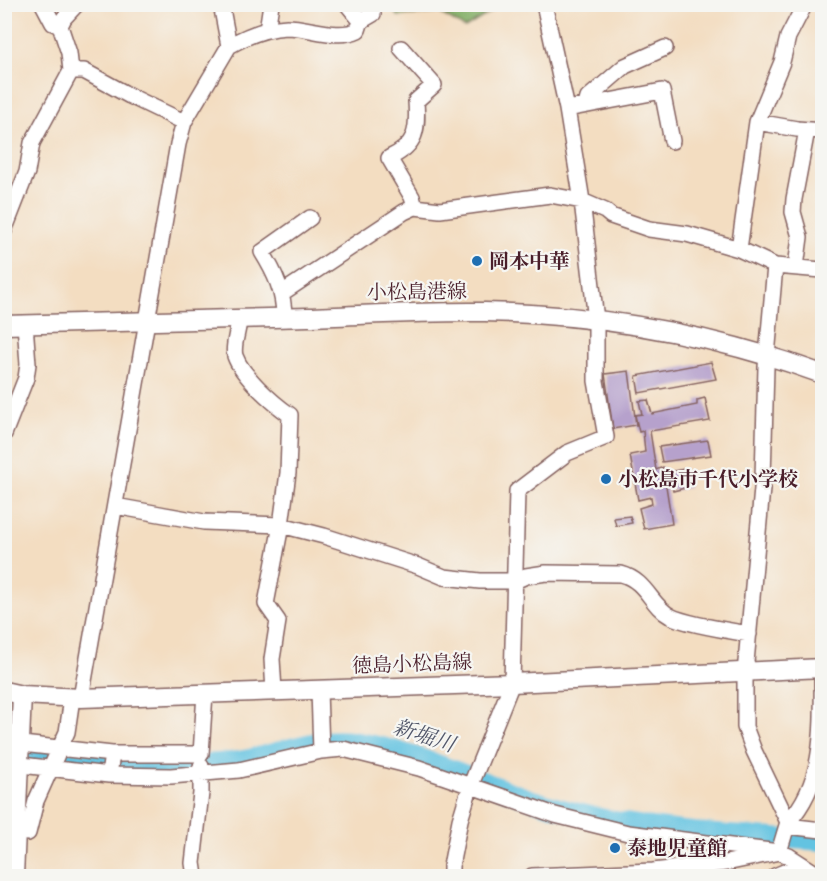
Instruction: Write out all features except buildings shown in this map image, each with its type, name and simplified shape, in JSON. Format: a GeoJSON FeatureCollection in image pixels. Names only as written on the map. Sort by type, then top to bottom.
{"type":"FeatureCollection","features":[{"type":"Feature","properties":{"kind":"main road","name":"小松島港線"},"geometry":{"type":"LineString","coordinates":[[4,325],[485,312],[596,320],[705,338],[768,355],[822,374]]}},
{"type":"Feature","properties":{"kind":"main road","name":"徳島小松島線"},"geometry":{"type":"LineString","coordinates":[[13,693],[76,698],[274,692],[745,673],[820,667]]}},
{"type":"Feature","properties":{"kind":"main road"},"geometry":{"type":"LineString","coordinates":[[13,693],[16,832],[14,876]]}},
{"type":"Feature","properties":{"kind":"street"},"geometry":{"type":"LineString","coordinates":[[4,231],[27,172],[32,143],[71,71],[69,53],[60,26],[53,22],[44,4]]}},
{"type":"Feature","properties":{"kind":"street"},"geometry":{"type":"LineString","coordinates":[[60,26],[77,4]]}},
{"type":"Feature","properties":{"kind":"street"},"geometry":{"type":"LineString","coordinates":[[220,4],[229,46]]}},
{"type":"Feature","properties":{"kind":"street"},"geometry":{"type":"LineString","coordinates":[[267,30],[271,4]]}},
{"type":"Feature","properties":{"kind":"street"},"geometry":{"type":"LineString","coordinates":[[16,832],[28,833],[36,801],[67,732],[76,698],[116,506],[146,320],[184,122],[206,81],[229,46],[267,30],[286,27],[352,33],[358,30],[367,18],[346,4]]}},
{"type":"Feature","properties":{"kind":"street"},"geometry":{"type":"LineString","coordinates":[[451,876],[460,820],[473,780],[512,683],[518,491],[567,453],[606,437],[596,381],[596,320],[582,201],[567,109],[544,4]]}},
{"type":"Feature","properties":{"kind":"street"},"geometry":{"type":"LineString","coordinates":[[739,249],[757,122],[782,62],[788,37],[804,4]]}},
{"type":"Feature","properties":{"kind":"street"},"geometry":{"type":"LineString","coordinates":[[401,48],[434,85],[416,101],[416,131],[405,151],[389,158],[416,207]]}},
{"type":"Feature","properties":{"kind":"street"},"geometry":{"type":"LineString","coordinates":[[586,105],[588,98],[625,66],[665,48]]}},
{"type":"Feature","properties":{"kind":"street"},"geometry":{"type":"LineString","coordinates":[[71,71],[84,71],[184,122]]}},
{"type":"Feature","properties":{"kind":"street"},"geometry":{"type":"LineString","coordinates":[[567,109],[662,91],[672,141]]}},
{"type":"Feature","properties":{"kind":"street"},"geometry":{"type":"LineString","coordinates":[[757,122],[822,131]]}},
{"type":"Feature","properties":{"kind":"street"},"geometry":{"type":"LineString","coordinates":[[796,267],[800,237],[793,212],[794,199],[807,130]]}},
{"type":"Feature","properties":{"kind":"street"},"geometry":{"type":"LineString","coordinates":[[282,293],[404,212],[416,207],[440,210],[550,195],[582,201],[611,216],[649,229],[687,234],[739,249],[775,266],[822,270]]}},
{"type":"Feature","properties":{"kind":"street"},"geometry":{"type":"LineString","coordinates":[[284,317],[282,293],[274,272],[262,252],[310,218]]}},
{"type":"Feature","properties":{"kind":"street"},"geometry":{"type":"LineString","coordinates":[[775,266],[766,367],[763,478],[745,673],[745,727],[787,826]]}},
{"type":"Feature","properties":{"kind":"street"},"geometry":{"type":"LineString","coordinates":[[239,319],[235,356],[254,384],[266,393],[274,404],[290,414],[288,473],[266,604],[278,621],[272,659],[274,692]]}},
{"type":"Feature","properties":{"kind":"street"},"geometry":{"type":"LineString","coordinates":[[4,434],[26,378],[28,364],[26,324]]}},
{"type":"Feature","properties":{"kind":"street"},"geometry":{"type":"LineString","coordinates":[[116,506],[204,522],[281,525],[324,536],[418,566],[444,577],[480,581],[515,581],[526,576],[546,573],[621,574],[639,582],[669,615],[685,621],[749,634]]}},
{"type":"Feature","properties":{"kind":"street"},"geometry":{"type":"LineString","coordinates":[[780,849],[787,826],[801,804],[820,765],[822,738],[820,667]]}},
{"type":"Feature","properties":{"kind":"street"},"geometry":{"type":"LineString","coordinates":[[319,690],[320,744]]}},
{"type":"Feature","properties":{"kind":"street"},"geometry":{"type":"LineString","coordinates":[[195,876],[193,863],[201,793],[205,693]]}},
{"type":"Feature","properties":{"kind":"street"},"geometry":{"type":"LineString","coordinates":[[15,754],[111,764],[201,764],[239,770],[320,744],[473,780],[555,815],[628,833],[699,843],[780,849],[820,876]]}},
{"type":"Feature","properties":{"kind":"street"},"geometry":{"type":"LineString","coordinates":[[15,754],[111,764],[201,764]]}},
{"type":"Feature","properties":{"kind":"street"},"geometry":{"type":"LineString","coordinates":[[787,826],[822,830]]}},
{"type":"Feature","properties":{"kind":"street"},"geometry":{"type":"LineString","coordinates":[[532,876],[598,875],[694,867],[726,863],[780,849]]}},
{"type":"Feature","properties":{"kind":"street"},"geometry":{"type":"LineString","coordinates":[[775,876],[801,865]]}},
{"type":"Feature","properties":{"kind":"green space"},"geometry":{"type":"Polygon","coordinates":[[[491,4],[494,10],[465,28],[440,13],[398,16],[386,5],[491,4]]]}},
{"type":"Feature","properties":{"kind":"waterway","name":"新堀川"},"geometry":{"type":"LineString","coordinates":[[4,754],[118,764],[202,764],[246,760],[305,744],[335,740],[351,741],[421,758],[536,801],[606,819],[678,830],[822,841]]}},
{"type":"Feature","properties":{"kind":"place","name":"岡本中華"},"geometry":{"type":"Point","coordinates":[477,261]}},
{"type":"Feature","properties":{"kind":"place","name":"小松島市千代小学校"},"geometry":{"type":"Point","coordinates":[606,479]}},
{"type":"Feature","properties":{"kind":"place","name":"泰地児童館"},"geometry":{"type":"Point","coordinates":[615,848]}}]}
